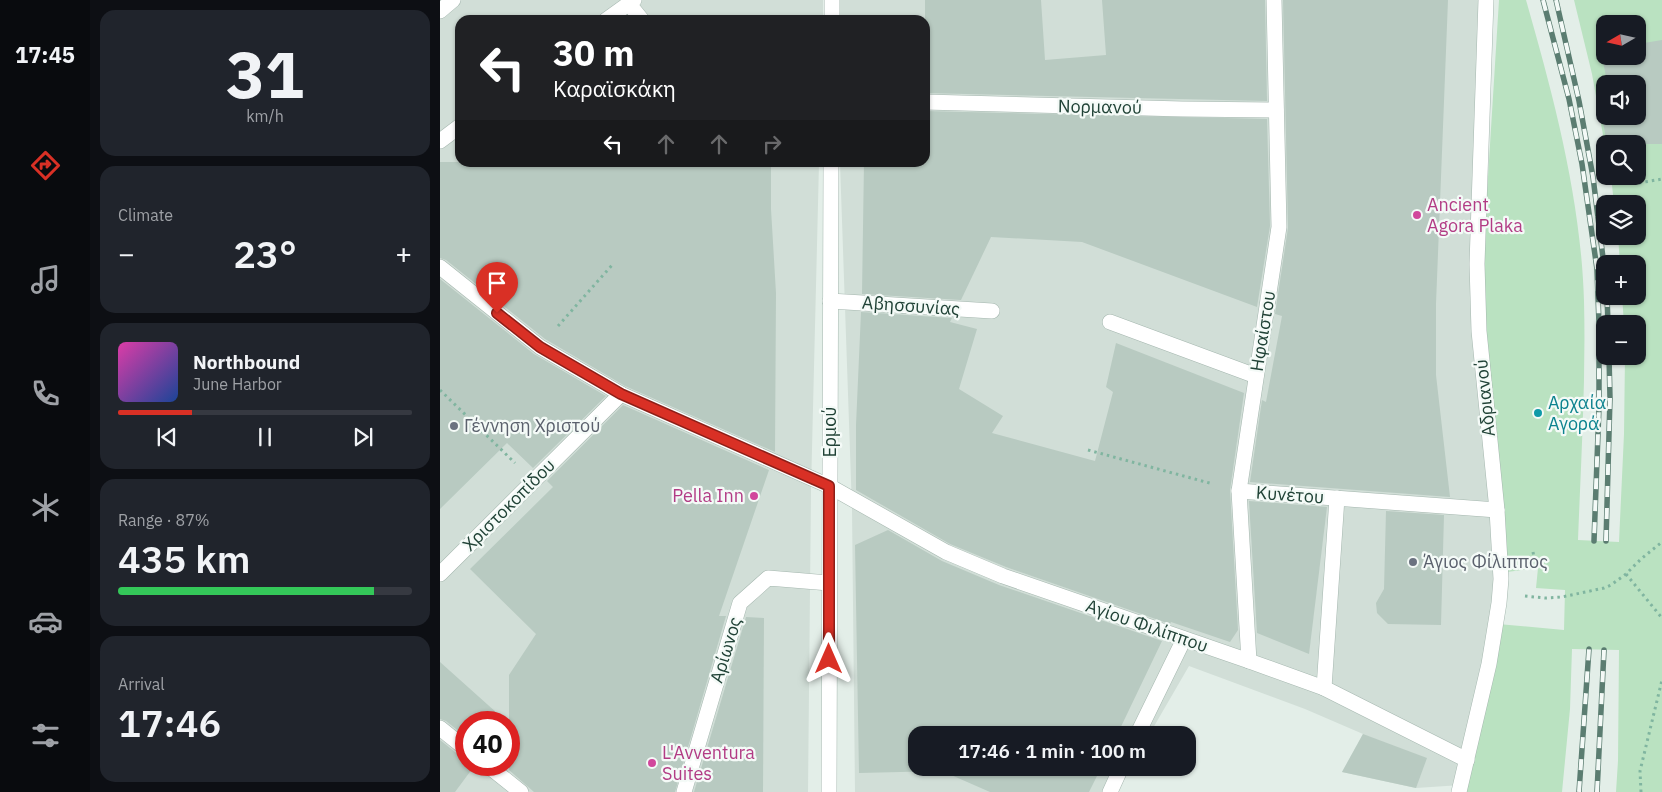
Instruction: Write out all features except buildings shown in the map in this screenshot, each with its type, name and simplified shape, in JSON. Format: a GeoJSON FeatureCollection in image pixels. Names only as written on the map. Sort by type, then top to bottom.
{"type":"FeatureCollection","features":[{"type":"Feature","properties":{"kind":"street"},"geometry":{"type":"LineString","coordinates":[[440,11],[453,0]]}},
{"type":"Feature","properties":{"kind":"street"},"geometry":{"type":"LineString","coordinates":[[832,0],[832,15]]}},
{"type":"Feature","properties":{"kind":"street","name":"Ηφαίστου"},"geometry":{"type":"LineString","coordinates":[[1249,660],[1239,491],[1279,227],[1274,0]]}},
{"type":"Feature","properties":{"kind":"street","name":"Αδριανού"},"geometry":{"type":"LineString","coordinates":[[1460,792],[1489,664],[1501,579],[1497,510],[1481,359],[1478,312],[1477,264],[1486,0]]}},
{"type":"Feature","properties":{"kind":"street"},"geometry":{"type":"LineString","coordinates":[[613,15],[631,2],[639,15]]}},
{"type":"Feature","properties":{"kind":"street","name":"Νορμανού"},"geometry":{"type":"LineString","coordinates":[[930,102],[1276,110]]}},
{"type":"Feature","properties":{"kind":"street"},"geometry":{"type":"LineString","coordinates":[[440,141],[455,130]]}},
{"type":"Feature","properties":{"kind":"street","name":"Ερμού"},"geometry":{"type":"LineString","coordinates":[[829,792],[828,583],[831,167]]}},
{"type":"Feature","properties":{"kind":"street","name":"Αγίου Φιλίππου"},"geometry":{"type":"LineString","coordinates":[[440,267],[540,347],[621,394],[829,486],[946,552],[1003,576],[1249,660],[1324,688],[1467,760]]}},
{"type":"Feature","properties":{"kind":"street","name":"Αβησσυνίας"},"geometry":{"type":"LineString","coordinates":[[830,301],[992,311]]}},
{"type":"Feature","properties":{"kind":"street"},"geometry":{"type":"LineString","coordinates":[[1110,322],[1256,376]]}},
{"type":"Feature","properties":{"kind":"street","name":"Χριστοκοπίδου"},"geometry":{"type":"LineString","coordinates":[[440,574],[621,394]]}},
{"type":"Feature","properties":{"kind":"street","name":"Κυνέτου"},"geometry":{"type":"LineString","coordinates":[[1239,491],[1497,510]]}},
{"type":"Feature","properties":{"kind":"street"},"geometry":{"type":"LineString","coordinates":[[1324,688],[1337,498]]}},
{"type":"Feature","properties":{"kind":"street","name":"Αρίωνος"},"geometry":{"type":"LineString","coordinates":[[684,792],[740,603],[768,578],[828,583]]}},
{"type":"Feature","properties":{"kind":"street"},"geometry":{"type":"LineString","coordinates":[[1141,726],[1184,639]]}},
{"type":"Feature","properties":{"kind":"street"},"geometry":{"type":"LineString","coordinates":[[440,728],[455,740]]}},
{"type":"Feature","properties":{"kind":"street"},"geometry":{"type":"LineString","coordinates":[[500,776],[521,792]]}},
{"type":"Feature","properties":{"kind":"street"},"geometry":{"type":"LineString","coordinates":[[1110,792],[1117,776]]}},
{"type":"Feature","properties":{"kind":"path"},"geometry":{"type":"LineString","coordinates":[[1646,182],[1662,179]]}},
{"type":"Feature","properties":{"kind":"path"},"geometry":{"type":"LineString","coordinates":[[540,347],[613,264]]}},
{"type":"Feature","properties":{"kind":"path"},"geometry":{"type":"LineString","coordinates":[[440,390],[534,480]]}},
{"type":"Feature","properties":{"kind":"path","name":"Κυνέτου"},"geometry":{"type":"LineString","coordinates":[[1088,450],[1239,491]]}},
{"type":"Feature","properties":{"kind":"path"},"geometry":{"type":"LineString","coordinates":[[1500,595],[1544,598],[1562,597],[1604,588],[1626,574],[1641,558],[1662,542]]}},
{"type":"Feature","properties":{"kind":"path"},"geometry":{"type":"LineString","coordinates":[[1533,552],[1534,557]]}},
{"type":"Feature","properties":{"kind":"path"},"geometry":{"type":"LineString","coordinates":[[1626,574],[1662,618]]}},
{"type":"Feature","properties":{"kind":"path"},"geometry":{"type":"LineString","coordinates":[[1641,792],[1640,771],[1662,680]]}},
{"type":"Feature","properties":{"kind":"shaded area"},"geometry":{"type":"Polygon","coordinates":[[[440,0],[823,0],[823,15],[455,15],[455,167],[819,167],[811,490],[808,792],[440,792],[440,0]]]}},
{"type":"Feature","properties":{"kind":"shaded area"},"geometry":{"type":"Polygon","coordinates":[[[838,0],[1483,0],[1476,253],[1500,575],[1461,785],[1416,788],[1342,772],[1363,734],[1305,709],[1189,666],[1154,726],[908,726],[908,776],[1126,776],[1117,792],[855,792],[852,509],[840,167],[930,167],[930,15],[838,15],[838,0]]]}},
{"type":"Feature","properties":{"kind":"green space","name":"Αρχαία Αγορά"},"geometry":{"type":"Polygon","coordinates":[[[1499,0],[1526,0],[1556,111],[1572,187],[1582,263],[1584,360],[1578,540],[1619,542],[1625,365],[1646,365],[1646,315],[1623,315],[1623,305],[1646,305],[1646,255],[1619,255],[1619,245],[1646,245],[1646,195],[1613,195],[1612,185],[1646,185],[1646,135],[1603,135],[1601,125],[1646,125],[1646,75],[1596,75],[1596,96],[1574,0],[1662,0],[1662,792],[1616,792],[1619,650],[1572,649],[1570,709],[1562,792],[1464,792],[1498,624],[1564,630],[1565,590],[1536,588],[1538,568],[1507,572],[1483,302],[1487,193],[1499,0]]]}},
{"type":"Feature","properties":{"kind":"railway"},"geometry":{"type":"LineString","coordinates":[[1543,0],[1569,99],[1582,164],[1597,269],[1599,407],[1594,541]]}},
{"type":"Feature","properties":{"kind":"railway"},"geometry":{"type":"LineString","coordinates":[[1556,0],[1579,101],[1593,177],[1603,255]]}},
{"type":"Feature","properties":{"kind":"railway"},"geometry":{"type":"LineString","coordinates":[[1607,305],[1608,315]]}},
{"type":"Feature","properties":{"kind":"railway"},"geometry":{"type":"LineString","coordinates":[[1606,541],[1609,365]]}},
{"type":"Feature","properties":{"kind":"railway"},"geometry":{"type":"LineString","coordinates":[[1579,792],[1589,649]]}},
{"type":"Feature","properties":{"kind":"railway"},"geometry":{"type":"LineString","coordinates":[[1597,792],[1604,650]]}},
{"type":"Feature","properties":{"kind":"place","name":"Ancient Agora Plaka"},"geometry":{"type":"Point","coordinates":[1417,215]}},
{"type":"Feature","properties":{"kind":"place","name":"Αρχαία Αγορά"},"geometry":{"type":"Point","coordinates":[1538,413]}},
{"type":"Feature","properties":{"kind":"place","name":"Γέννηση Χριστού"},"geometry":{"type":"Point","coordinates":[454,426]}},
{"type":"Feature","properties":{"kind":"place","name":"Pella Inn"},"geometry":{"type":"Point","coordinates":[754,496]}},
{"type":"Feature","properties":{"kind":"place","name":"Άγιος Φίλιππος"},"geometry":{"type":"Point","coordinates":[1413,562]}},
{"type":"Feature","properties":{"kind":"place","name":"L'Avventura Suites"},"geometry":{"type":"Point","coordinates":[652,763]}},
{"type":"Feature","properties":{"kind":"route"},"geometry":{"type":"LineString","coordinates":[[497,313],[540,347],[621,394],[829,486],[829,659]]}}]}
